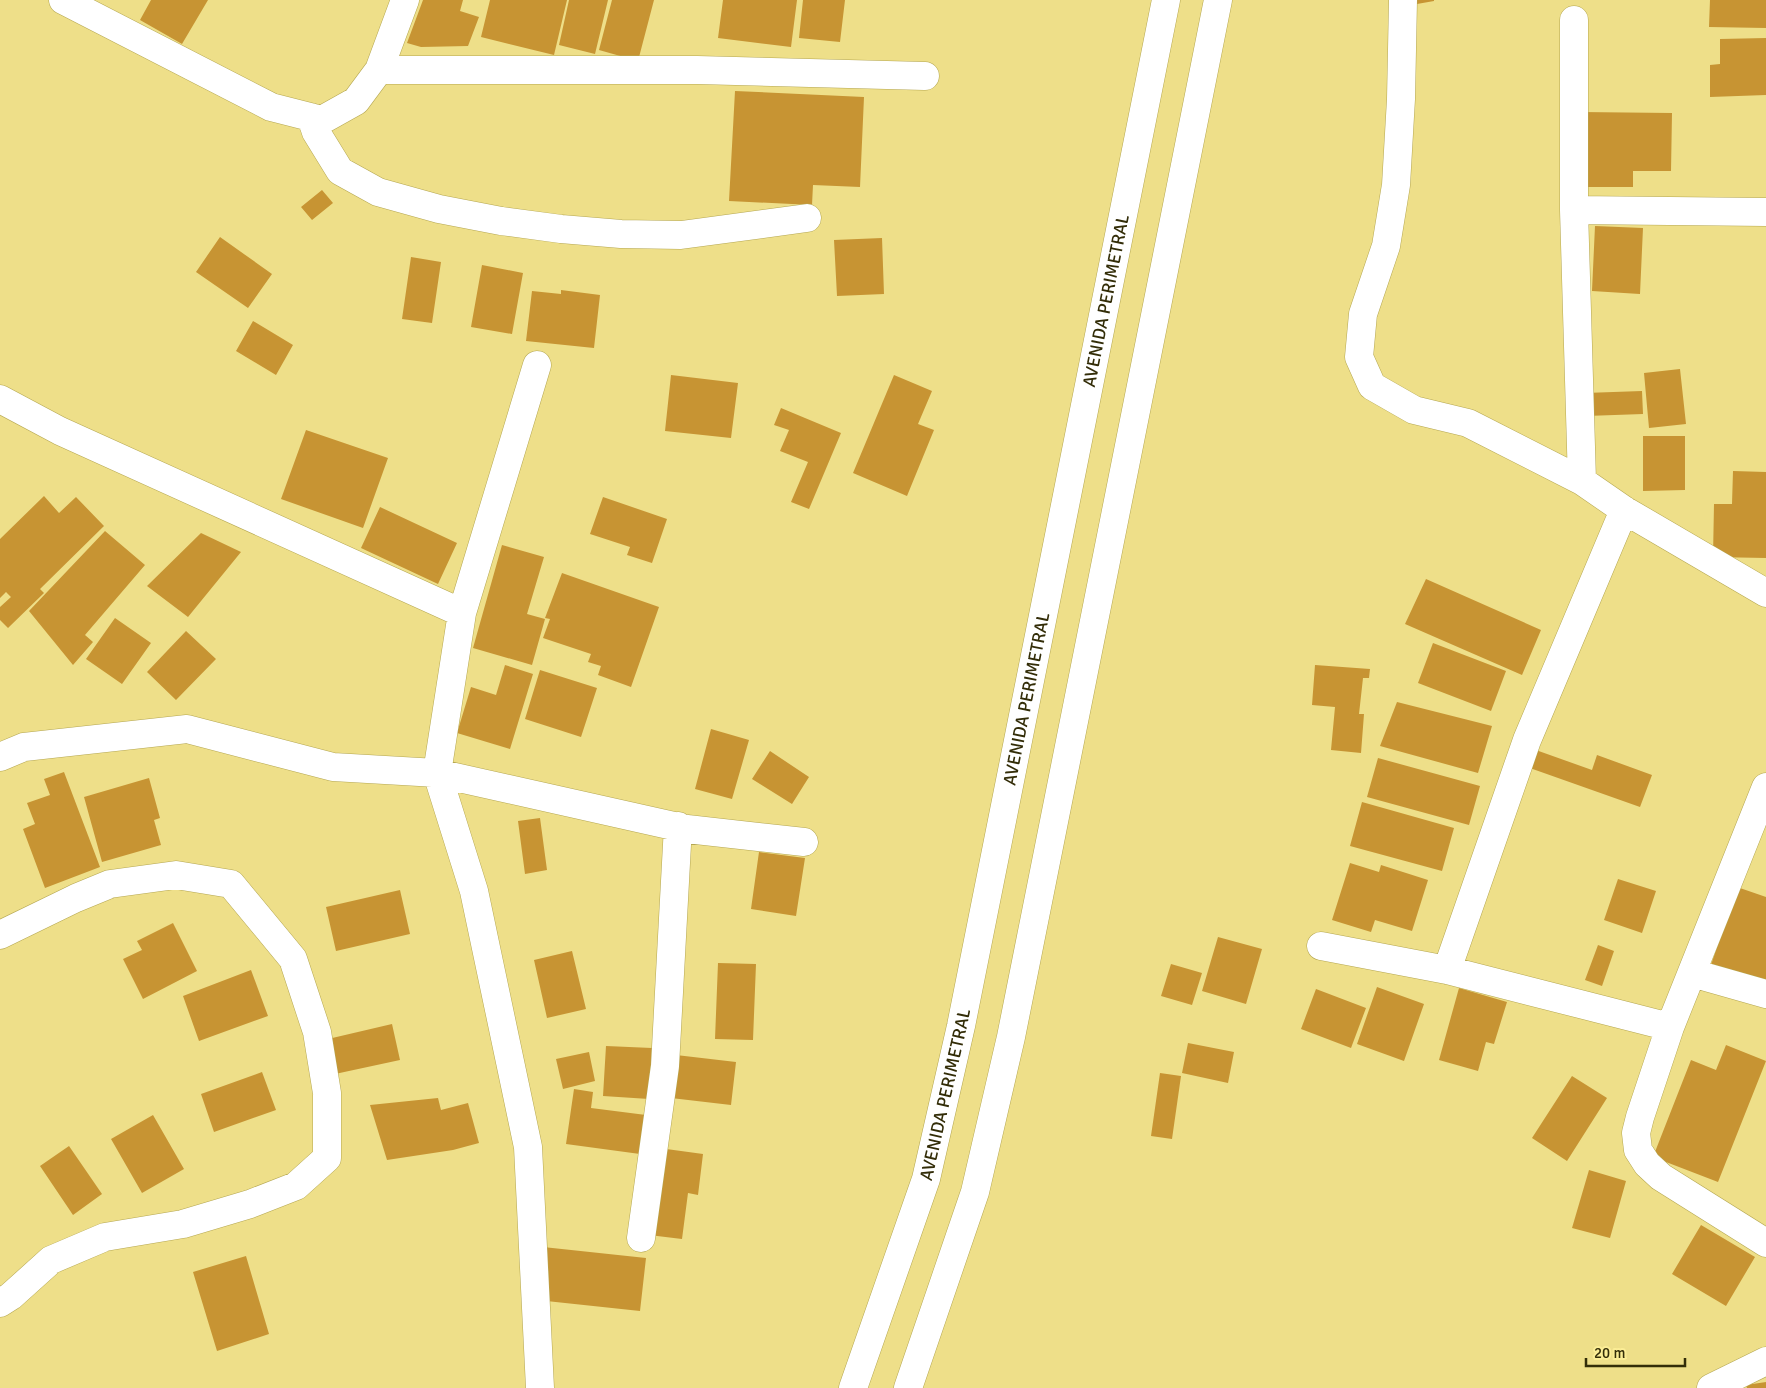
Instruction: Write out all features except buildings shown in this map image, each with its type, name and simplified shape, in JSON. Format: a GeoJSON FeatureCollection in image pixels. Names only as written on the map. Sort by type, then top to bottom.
{"type":"FeatureCollection","features":[{"type":"Feature","properties":{"kind":"street"},"geometry":{"type":"LineString","coordinates":[[63,0],[271,108],[322,120],[356,101],[379,70],[405,0]]}},
{"type":"Feature","properties":{"kind":"street","name":"AVENIDA PERIMETRAL"},"geometry":{"type":"LineString","coordinates":[[852,1388],[926,1179],[961,1026],[1166,0]]}},
{"type":"Feature","properties":{"kind":"street"},"geometry":{"type":"LineString","coordinates":[[908,1388],[975,1192],[1011,1037],[1218,0]]}},
{"type":"Feature","properties":{"kind":"street"},"geometry":{"type":"LineString","coordinates":[[1403,0],[1401,99],[1396,185],[1386,246],[1362,314],[1359,357],[1372,386],[1414,410],[1468,423],[1582,481],[1624,510],[1766,593]]}},
{"type":"Feature","properties":{"kind":"street"},"geometry":{"type":"LineString","coordinates":[[1574,20],[1574,210],[1582,481]]}},
{"type":"Feature","properties":{"kind":"street"},"geometry":{"type":"LineString","coordinates":[[379,70],[697,70],[925,76]]}},
{"type":"Feature","properties":{"kind":"street"},"geometry":{"type":"LineString","coordinates":[[310,117],[316,132],[340,171],[378,192],[439,209],[501,221],[621,234],[681,235],[807,218]]}},
{"type":"Feature","properties":{"kind":"street"},"geometry":{"type":"LineString","coordinates":[[1574,210],[1766,212]]}},
{"type":"Feature","properties":{"kind":"street"},"geometry":{"type":"LineString","coordinates":[[537,365],[462,613],[437,774],[474,892],[528,1147],[540,1388]]}},
{"type":"Feature","properties":{"kind":"street"},"geometry":{"type":"LineString","coordinates":[[0,399],[69,435],[462,613]]}},
{"type":"Feature","properties":{"kind":"street"},"geometry":{"type":"LineString","coordinates":[[1447,970],[1527,740],[1624,510]]}},
{"type":"Feature","properties":{"kind":"street"},"geometry":{"type":"LineString","coordinates":[[0,756],[24,747],[188,729],[333,767],[437,774],[687,829],[804,842]]}},
{"type":"Feature","properties":{"kind":"street"},"geometry":{"type":"LineString","coordinates":[[1766,786],[1670,1027],[1636,1133],[1638,1150],[1647,1164],[1661,1177],[1766,1243]]}},
{"type":"Feature","properties":{"kind":"street"},"geometry":{"type":"LineString","coordinates":[[641,1238],[665,1066],[678,826]]}},
{"type":"Feature","properties":{"kind":"street"},"geometry":{"type":"LineString","coordinates":[[0,935],[76,898],[110,884],[176,875],[231,884],[293,959],[317,1032],[327,1093],[327,1158],[296,1186],[250,1204],[183,1224],[105,1237],[51,1260],[11,1296],[0,1303]]}},
{"type":"Feature","properties":{"kind":"street"},"geometry":{"type":"LineString","coordinates":[[1321,946],[1447,970],[1670,1027]]}},
{"type":"Feature","properties":{"kind":"street"},"geometry":{"type":"LineString","coordinates":[[1692,973],[1766,994]]}},
{"type":"Feature","properties":{"kind":"street"},"geometry":{"type":"LineString","coordinates":[[1711,1388],[1766,1361]]}}]}
